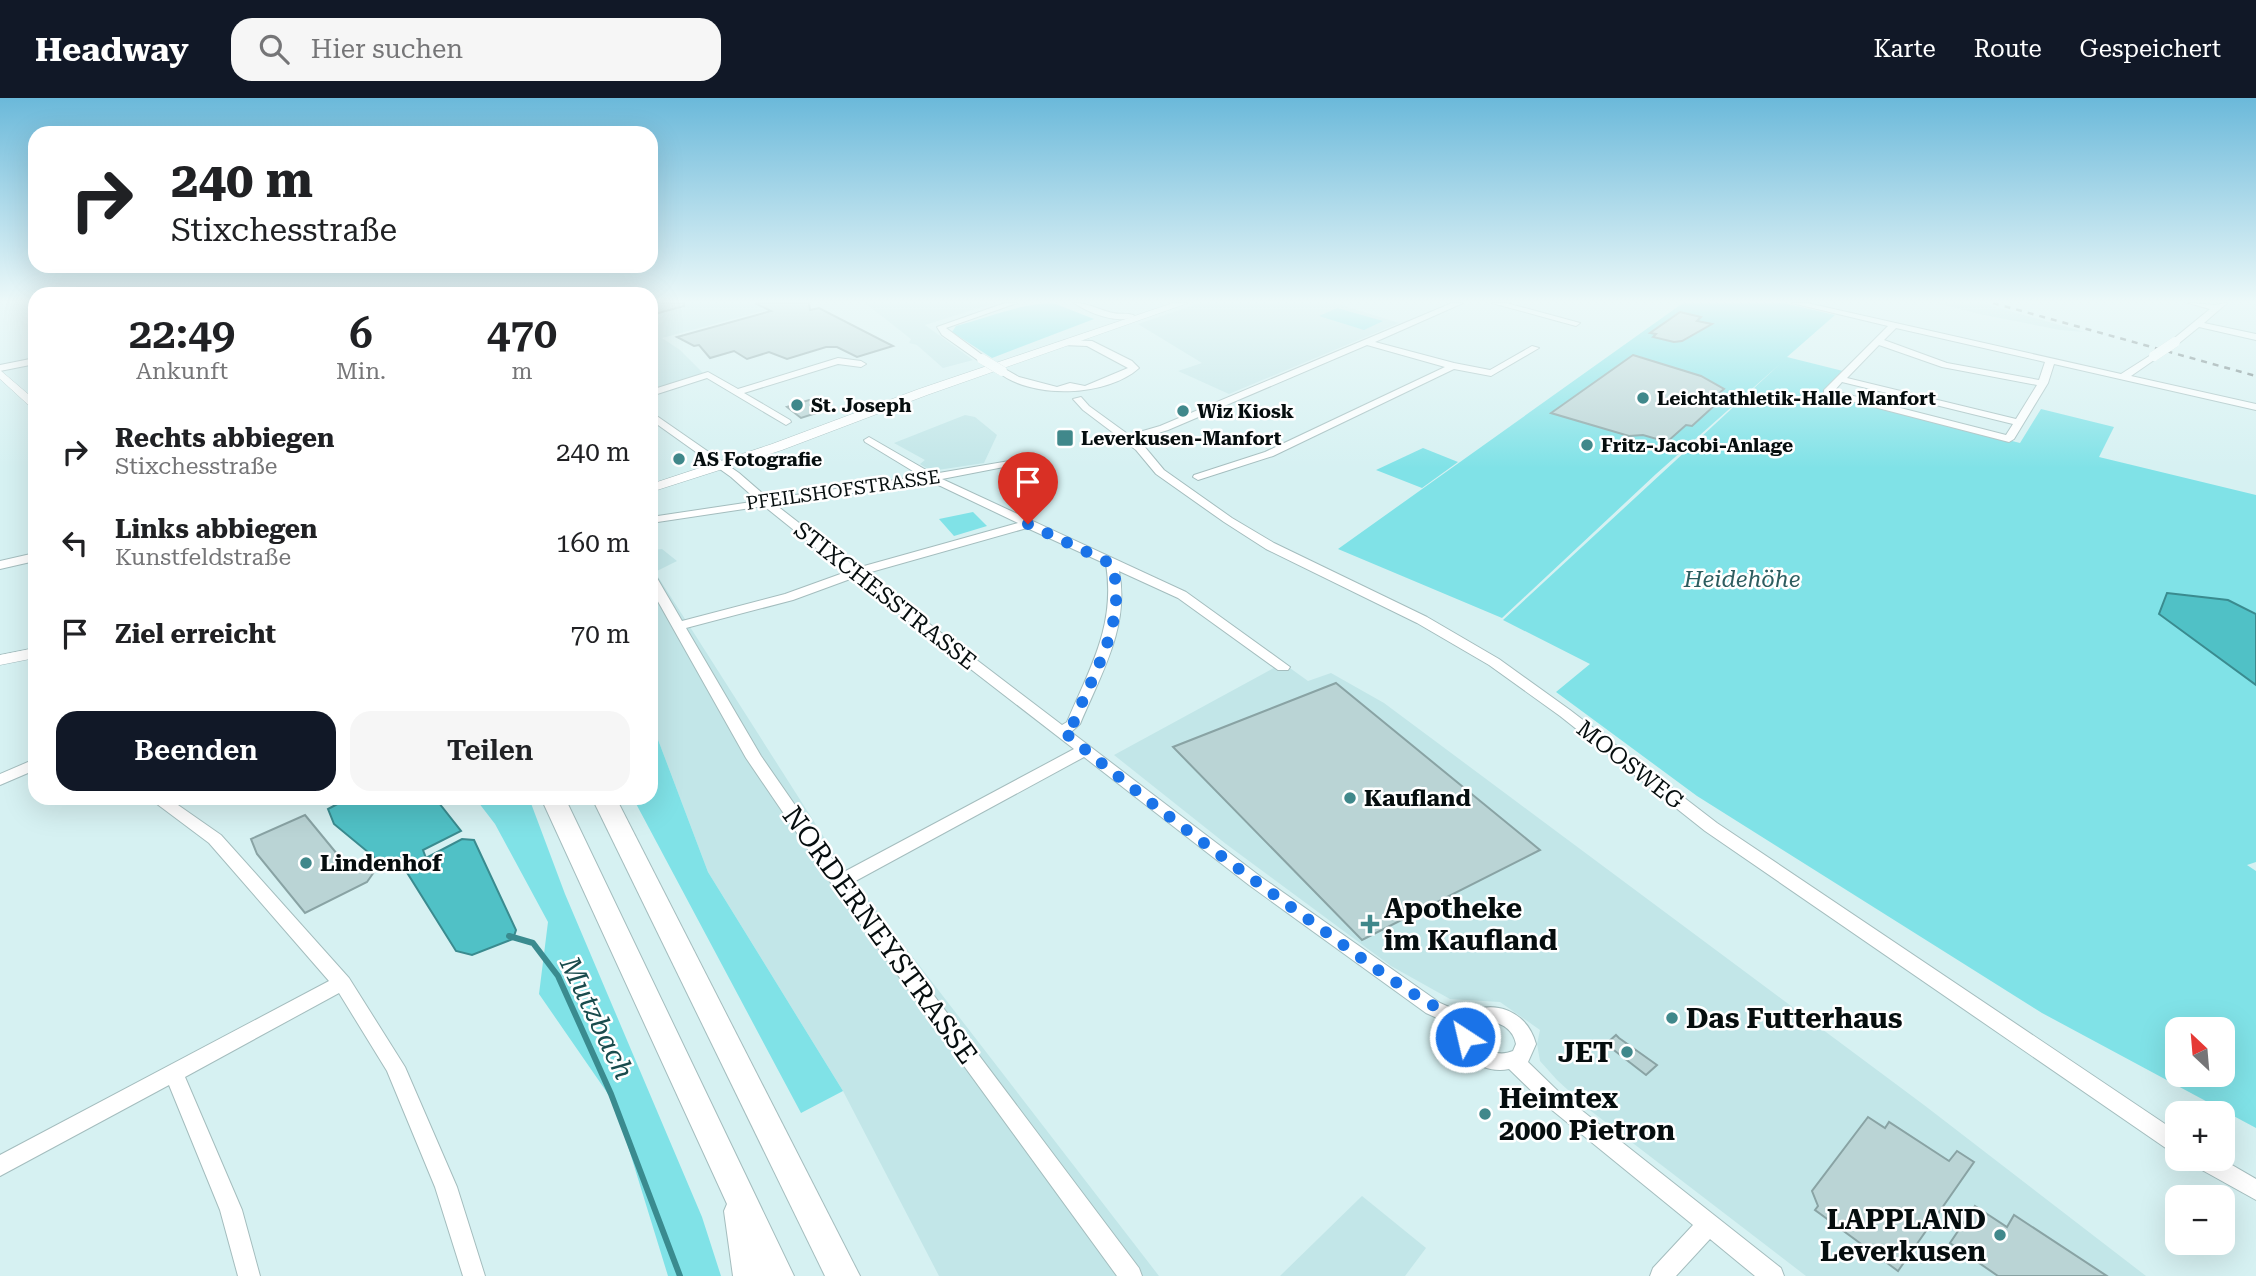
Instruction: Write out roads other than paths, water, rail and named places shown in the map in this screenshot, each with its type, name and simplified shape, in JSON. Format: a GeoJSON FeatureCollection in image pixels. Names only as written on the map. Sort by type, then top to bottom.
{"type":"FeatureCollection","features":[{"type":"Feature","properties":{"kind":"highway"},"geometry":{"type":"LineString","coordinates":[[556,805],[778,1276]]}},
{"type":"Feature","properties":{"kind":"highway"},"geometry":{"type":"LineString","coordinates":[[608,805],[843,1276]]}},
{"type":"Feature","properties":{"kind":"highway"},"geometry":{"type":"LineString","coordinates":[[736,1184],[750,1276]]}},
{"type":"Feature","properties":{"kind":"main road"},"geometry":{"type":"LineString","coordinates":[[658,485],[715,462],[1011,358]]}},
{"type":"Feature","properties":{"kind":"main road"},"geometry":{"type":"LineString","coordinates":[[658,476],[715,462],[1022,358]]}},
{"type":"Feature","properties":{"kind":"main road"},"geometry":{"type":"LineString","coordinates":[[0,370],[28,398]]}},
{"type":"Feature","properties":{"kind":"main road"},"geometry":{"type":"LineString","coordinates":[[0,660],[28,654]]}},
{"type":"Feature","properties":{"kind":"street"},"geometry":{"type":"LineString","coordinates":[[980,358],[1016,379],[1057,390],[1070,386],[1086,389],[1134,368],[1121,358]]}},
{"type":"Feature","properties":{"kind":"street"},"geometry":{"type":"LineString","coordinates":[[1128,439],[1164,428],[1328,358]]}},
{"type":"Feature","properties":{"kind":"street"},"geometry":{"type":"LineString","coordinates":[[1424,358],[1491,373],[1517,358]]}},
{"type":"Feature","properties":{"kind":"street"},"geometry":{"type":"LineString","coordinates":[[1861,358],[1827,392],[2009,439],[2043,383],[2050,361]]}},
{"type":"Feature","properties":{"kind":"street"},"geometry":{"type":"LineString","coordinates":[[1925,358],[1945,365],[2043,383]]}},
{"type":"Feature","properties":{"kind":"street"},"geometry":{"type":"LineString","coordinates":[[2037,358],[2256,407]]}},
{"type":"Feature","properties":{"kind":"street"},"geometry":{"type":"LineString","coordinates":[[2123,376],[2151,358]]}},
{"type":"Feature","properties":{"kind":"street"},"geometry":{"type":"LineString","coordinates":[[737,392],[838,361],[861,364]]}},
{"type":"Feature","properties":{"kind":"street"},"geometry":{"type":"LineString","coordinates":[[0,370],[28,363]]}},
{"type":"Feature","properties":{"kind":"street"},"geometry":{"type":"LineString","coordinates":[[1196,476],[1269,454],[1453,366]]}},
{"type":"Feature","properties":{"kind":"street"},"geometry":{"type":"LineString","coordinates":[[658,391],[708,375],[786,422]]}},
{"type":"Feature","properties":{"kind":"street"},"geometry":{"type":"LineString","coordinates":[[1840,379],[2019,423]]}},
{"type":"Feature","properties":{"kind":"street"},"geometry":{"type":"LineString","coordinates":[[1078,399],[1088,394],[1086,389]]}},
{"type":"Feature","properties":{"kind":"street","name":"MOOSWEG"},"geometry":{"type":"LineString","coordinates":[[1057,390],[1057,396],[1060,398],[1078,399],[1128,439],[1175,484],[1247,533],[1402,610],[1493,662],[1556,707],[1711,827],[2165,1136]]}},
{"type":"Feature","properties":{"kind":"street","name":"STIXCHESSTRASSE"},"geometry":{"type":"LineString","coordinates":[[658,420],[758,493],[763,501],[1063,731],[1149,801],[1321,929],[1433,1007],[1468,1023]]}},
{"type":"Feature","properties":{"kind":"street"},"geometry":{"type":"LineString","coordinates":[[869,440],[931,478],[1182,595],[1283,667]]}},
{"type":"Feature","properties":{"kind":"street","name":"PFEILSHOFSTRASSE"},"geometry":{"type":"LineString","coordinates":[[658,519],[931,478],[1034,458]]}},
{"type":"Feature","properties":{"kind":"street"},"geometry":{"type":"LineString","coordinates":[[679,626],[789,597],[857,572],[1028,524]]}},
{"type":"Feature","properties":{"kind":"street"},"geometry":{"type":"LineString","coordinates":[[0,565],[28,559]]}},
{"type":"Feature","properties":{"kind":"street"},"geometry":{"type":"LineString","coordinates":[[1063,731],[1073,724],[1115,622],[1118,593],[1112,564]]}},
{"type":"Feature","properties":{"kind":"street","name":"NORDERNEYSTRASSE"},"geometry":{"type":"LineString","coordinates":[[658,590],[754,758],[839,882],[1131,1276]]}},
{"type":"Feature","properties":{"kind":"street"},"geometry":{"type":"LineString","coordinates":[[839,882],[1085,750]]}},
{"type":"Feature","properties":{"kind":"street"},"geometry":{"type":"LineString","coordinates":[[0,780],[28,767]]}},
{"type":"Feature","properties":{"kind":"street"},"geometry":{"type":"LineString","coordinates":[[167,805],[215,839],[342,983],[396,1067],[446,1187],[474,1276]]}},
{"type":"Feature","properties":{"kind":"street"},"geometry":{"type":"LineString","coordinates":[[0,1166],[342,983]]}},
{"type":"Feature","properties":{"kind":"street"},"geometry":{"type":"LineString","coordinates":[[1480,1014],[1506,1017],[1514,1022],[1525,1036],[1525,1051],[1514,1061],[1494,1062],[1476,1053],[1465,1037],[1468,1023],[1480,1014]]}},
{"type":"Feature","properties":{"kind":"street"},"geometry":{"type":"LineString","coordinates":[[1514,1061],[1554,1100],[1773,1276]]}},
{"type":"Feature","properties":{"kind":"street"},"geometry":{"type":"LineString","coordinates":[[174,1074],[231,1210],[249,1276]]}},
{"type":"Feature","properties":{"kind":"street"},"geometry":{"type":"LineString","coordinates":[[2223,1171],[2256,1190]]}},
{"type":"Feature","properties":{"kind":"street"},"geometry":{"type":"LineString","coordinates":[[1661,1276],[1708,1226]]}},
{"type":"Feature","properties":{"kind":"waterway","name":"Mutzbach"},"geometry":{"type":"LineString","coordinates":[[509,936],[533,943],[558,976],[611,1094],[680,1276]]}},
{"type":"Feature","properties":{"kind":"railway"},"geometry":{"type":"LineString","coordinates":[[2191,358],[2256,376]]}},
{"type":"Feature","properties":{"kind":"place","name":"Leichtathletik-Halle Manfort"},"geometry":{"type":"Point","coordinates":[1643,398]}},
{"type":"Feature","properties":{"kind":"place","name":"St. Joseph"},"geometry":{"type":"Point","coordinates":[797,405]}},
{"type":"Feature","properties":{"kind":"place","name":"Wiz Kiosk"},"geometry":{"type":"Point","coordinates":[1183,411]}},
{"type":"Feature","properties":{"kind":"place","name":"Leverkusen-Manfort"},"geometry":{"type":"Point","coordinates":[1065,438]}},
{"type":"Feature","properties":{"kind":"place","name":"Fritz-Jacobi-Anlage"},"geometry":{"type":"Point","coordinates":[1587,445]}},
{"type":"Feature","properties":{"kind":"place","name":"AS Fotografie"},"geometry":{"type":"Point","coordinates":[679,459]}},
{"type":"Feature","properties":{"kind":"place","name":"Kaufland"},"geometry":{"type":"Point","coordinates":[1350,798]}},
{"type":"Feature","properties":{"kind":"place","name":"Lindenhof"},"geometry":{"type":"Point","coordinates":[306,863]}},
{"type":"Feature","properties":{"kind":"place","name":"Apotheke im Kaufland"},"geometry":{"type":"Point","coordinates":[1370,924]}},
{"type":"Feature","properties":{"kind":"place","name":"Das Futterhaus"},"geometry":{"type":"Point","coordinates":[1672,1018]}},
{"type":"Feature","properties":{"kind":"place","name":"JET"},"geometry":{"type":"Point","coordinates":[1627,1052]}},
{"type":"Feature","properties":{"kind":"place","name":"Heimtex 2000 Pietron"},"geometry":{"type":"Point","coordinates":[1485,1114]}},
{"type":"Feature","properties":{"kind":"place","name":"LAPPLAND Leverkusen"},"geometry":{"type":"Point","coordinates":[2000,1235]}},
{"type":"Feature","properties":{"kind":"park label","name":"Heidehöhe"},"geometry":{"type":"Point","coordinates":[1742,579]}}]}
